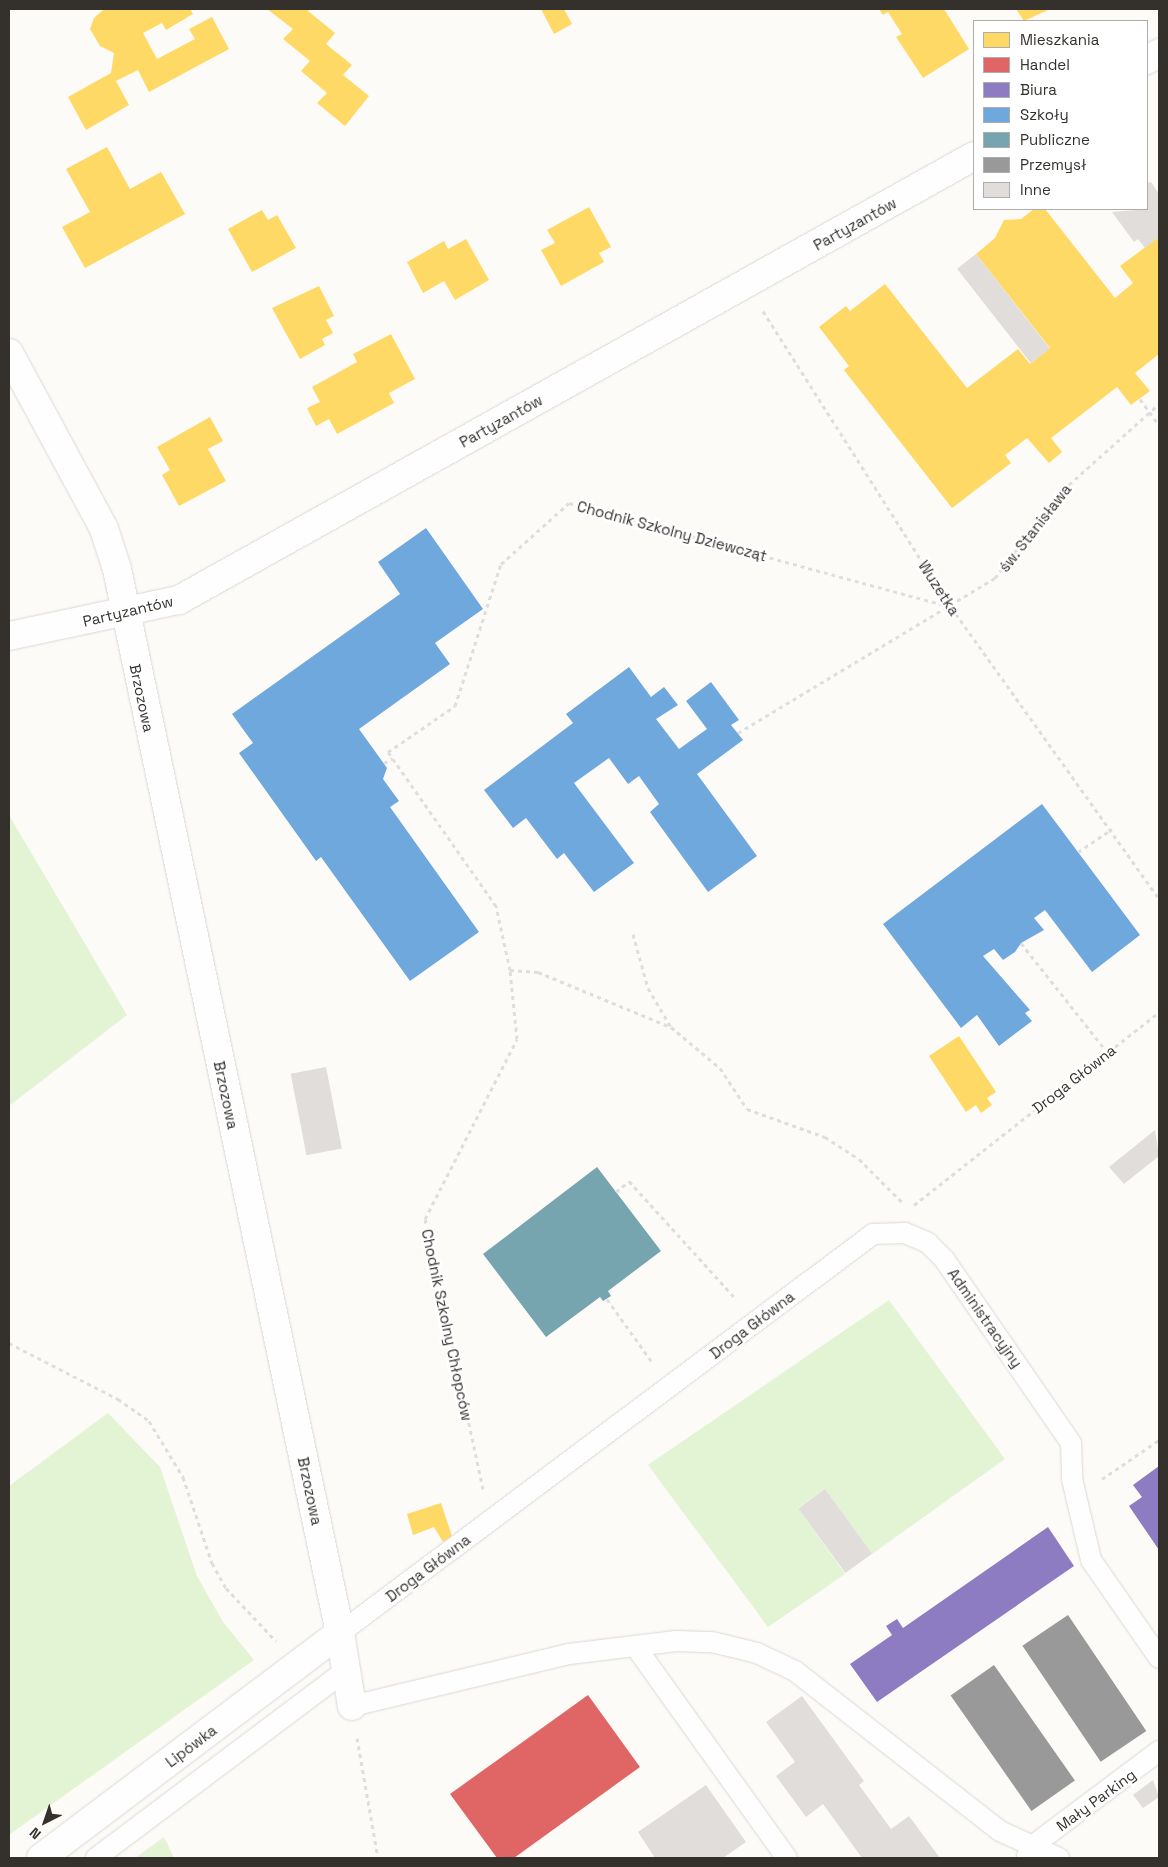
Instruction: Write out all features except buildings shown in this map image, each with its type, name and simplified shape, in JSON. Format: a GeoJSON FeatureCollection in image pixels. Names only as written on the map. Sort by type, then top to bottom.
{"type":"FeatureCollection","features":[{"type":"Feature","properties":{"kind":"street"},"geometry":{"type":"LineString","coordinates":[[1148,59],[1159,53]]}},
{"type":"Feature","properties":{"kind":"street","name":"Partyzantów"},"geometry":{"type":"LineString","coordinates":[[9,636],[179,600],[973,157]]}},
{"type":"Feature","properties":{"kind":"street","name":"Brzozowa"},"geometry":{"type":"LineString","coordinates":[[9,353],[104,529],[117,568],[124,613],[340,1633],[352,1706]]}},
{"type":"Feature","properties":{"kind":"street","name":"Lipówka"},"geometry":{"type":"LineString","coordinates":[[41,1858],[340,1633]]}},
{"type":"Feature","properties":{"kind":"lane","name":"Droga Główna"},"geometry":{"type":"LineString","coordinates":[[340,1633],[872,1234]]}},
{"type":"Feature","properties":{"kind":"lane","name":"Administracyjny"},"geometry":{"type":"LineString","coordinates":[[872,1234],[905,1234],[928,1243],[944,1259],[1071,1443],[1072,1479],[1091,1560],[1159,1658]]}},
{"type":"Feature","properties":{"kind":"lane"},"geometry":{"type":"LineString","coordinates":[[352,1706],[569,1654],[635,1646],[712,1642],[757,1653],[795,1671],[1028,1853],[1059,1858]]}},
{"type":"Feature","properties":{"kind":"lane"},"geometry":{"type":"LineString","coordinates":[[635,1646],[787,1858]]}},
{"type":"Feature","properties":{"kind":"lane"},"geometry":{"type":"LineString","coordinates":[[96,1858],[346,1670]]}},
{"type":"Feature","properties":{"kind":"lane","name":"Mały Parking"},"geometry":{"type":"LineString","coordinates":[[1028,1853],[1159,1751]]}},
{"type":"Feature","properties":{"kind":"path","name":"Wuzetka"},"geometry":{"type":"LineString","coordinates":[[747,284],[951,607],[1112,829],[1159,899]]}},
{"type":"Feature","properties":{"kind":"path"},"geometry":{"type":"LineString","coordinates":[[1140,399],[1159,425]]}},
{"type":"Feature","properties":{"kind":"path","name":"św. Stanisława"},"geometry":{"type":"LineString","coordinates":[[738,733],[951,607],[995,578],[1062,490],[1159,404]]}},
{"type":"Feature","properties":{"kind":"path","name":"Chodnik Szkolny Dziewcząt"},"geometry":{"type":"LineString","coordinates":[[393,758],[388,752],[454,706],[501,564],[569,503],[951,607]]}},
{"type":"Feature","properties":{"kind":"path"},"geometry":{"type":"LineString","coordinates":[[384,764],[393,758]]}},
{"type":"Feature","properties":{"kind":"path","name":"Chodnik Szkolny Chłopców"},"geometry":{"type":"LineString","coordinates":[[393,758],[496,906],[510,970],[517,1039],[425,1219],[490,1522]]}},
{"type":"Feature","properties":{"kind":"path"},"geometry":{"type":"LineString","coordinates":[[1078,852],[1112,829]]}},
{"type":"Feature","properties":{"kind":"path"},"geometry":{"type":"LineString","coordinates":[[633,934],[648,988],[671,1027]]}},
{"type":"Feature","properties":{"kind":"path"},"geometry":{"type":"LineString","coordinates":[[1021,943],[1107,1052]]}},
{"type":"Feature","properties":{"kind":"path"},"geometry":{"type":"LineString","coordinates":[[510,970],[538,972],[671,1027]]}},
{"type":"Feature","properties":{"kind":"path","name":"Droga Główna"},"geometry":{"type":"LineString","coordinates":[[671,1027],[720,1068],[748,1109],[824,1137],[859,1159],[910,1209],[1159,1012]]}},
{"type":"Feature","properties":{"kind":"path"},"geometry":{"type":"LineString","coordinates":[[616,1192],[629,1181],[755,1323]]}},
{"type":"Feature","properties":{"kind":"path"},"geometry":{"type":"LineString","coordinates":[[607,1299],[670,1387]]}},
{"type":"Feature","properties":{"kind":"path"},"geometry":{"type":"LineString","coordinates":[[9,1343],[118,1399],[149,1421],[183,1477],[212,1563],[226,1588],[246,1614],[301,1663]]}},
{"type":"Feature","properties":{"kind":"path"},"geometry":{"type":"LineString","coordinates":[[1099,1480],[1159,1440]]}},
{"type":"Feature","properties":{"kind":"path"},"geometry":{"type":"LineString","coordinates":[[352,1706],[378,1858]]}},
{"type":"Feature","properties":{"kind":"green space"},"geometry":{"type":"Polygon","coordinates":[[[9,815],[127,1015],[9,1106],[9,815]]]}},
{"type":"Feature","properties":{"kind":"green space"},"geometry":{"type":"Polygon","coordinates":[[[889,1300],[1005,1459],[872,1554],[825,1489],[798,1508],[845,1574],[768,1627],[648,1465],[889,1300]]]}},
{"type":"Feature","properties":{"kind":"green space"},"geometry":{"type":"Polygon","coordinates":[[[108,1413],[160,1467],[197,1576],[223,1622],[254,1660],[9,1835],[9,1486],[108,1413]]]}},
{"type":"Feature","properties":{"kind":"green space"},"geometry":{"type":"Polygon","coordinates":[[[164,1837],[174,1858],[135,1858],[164,1837]]]}}]}
